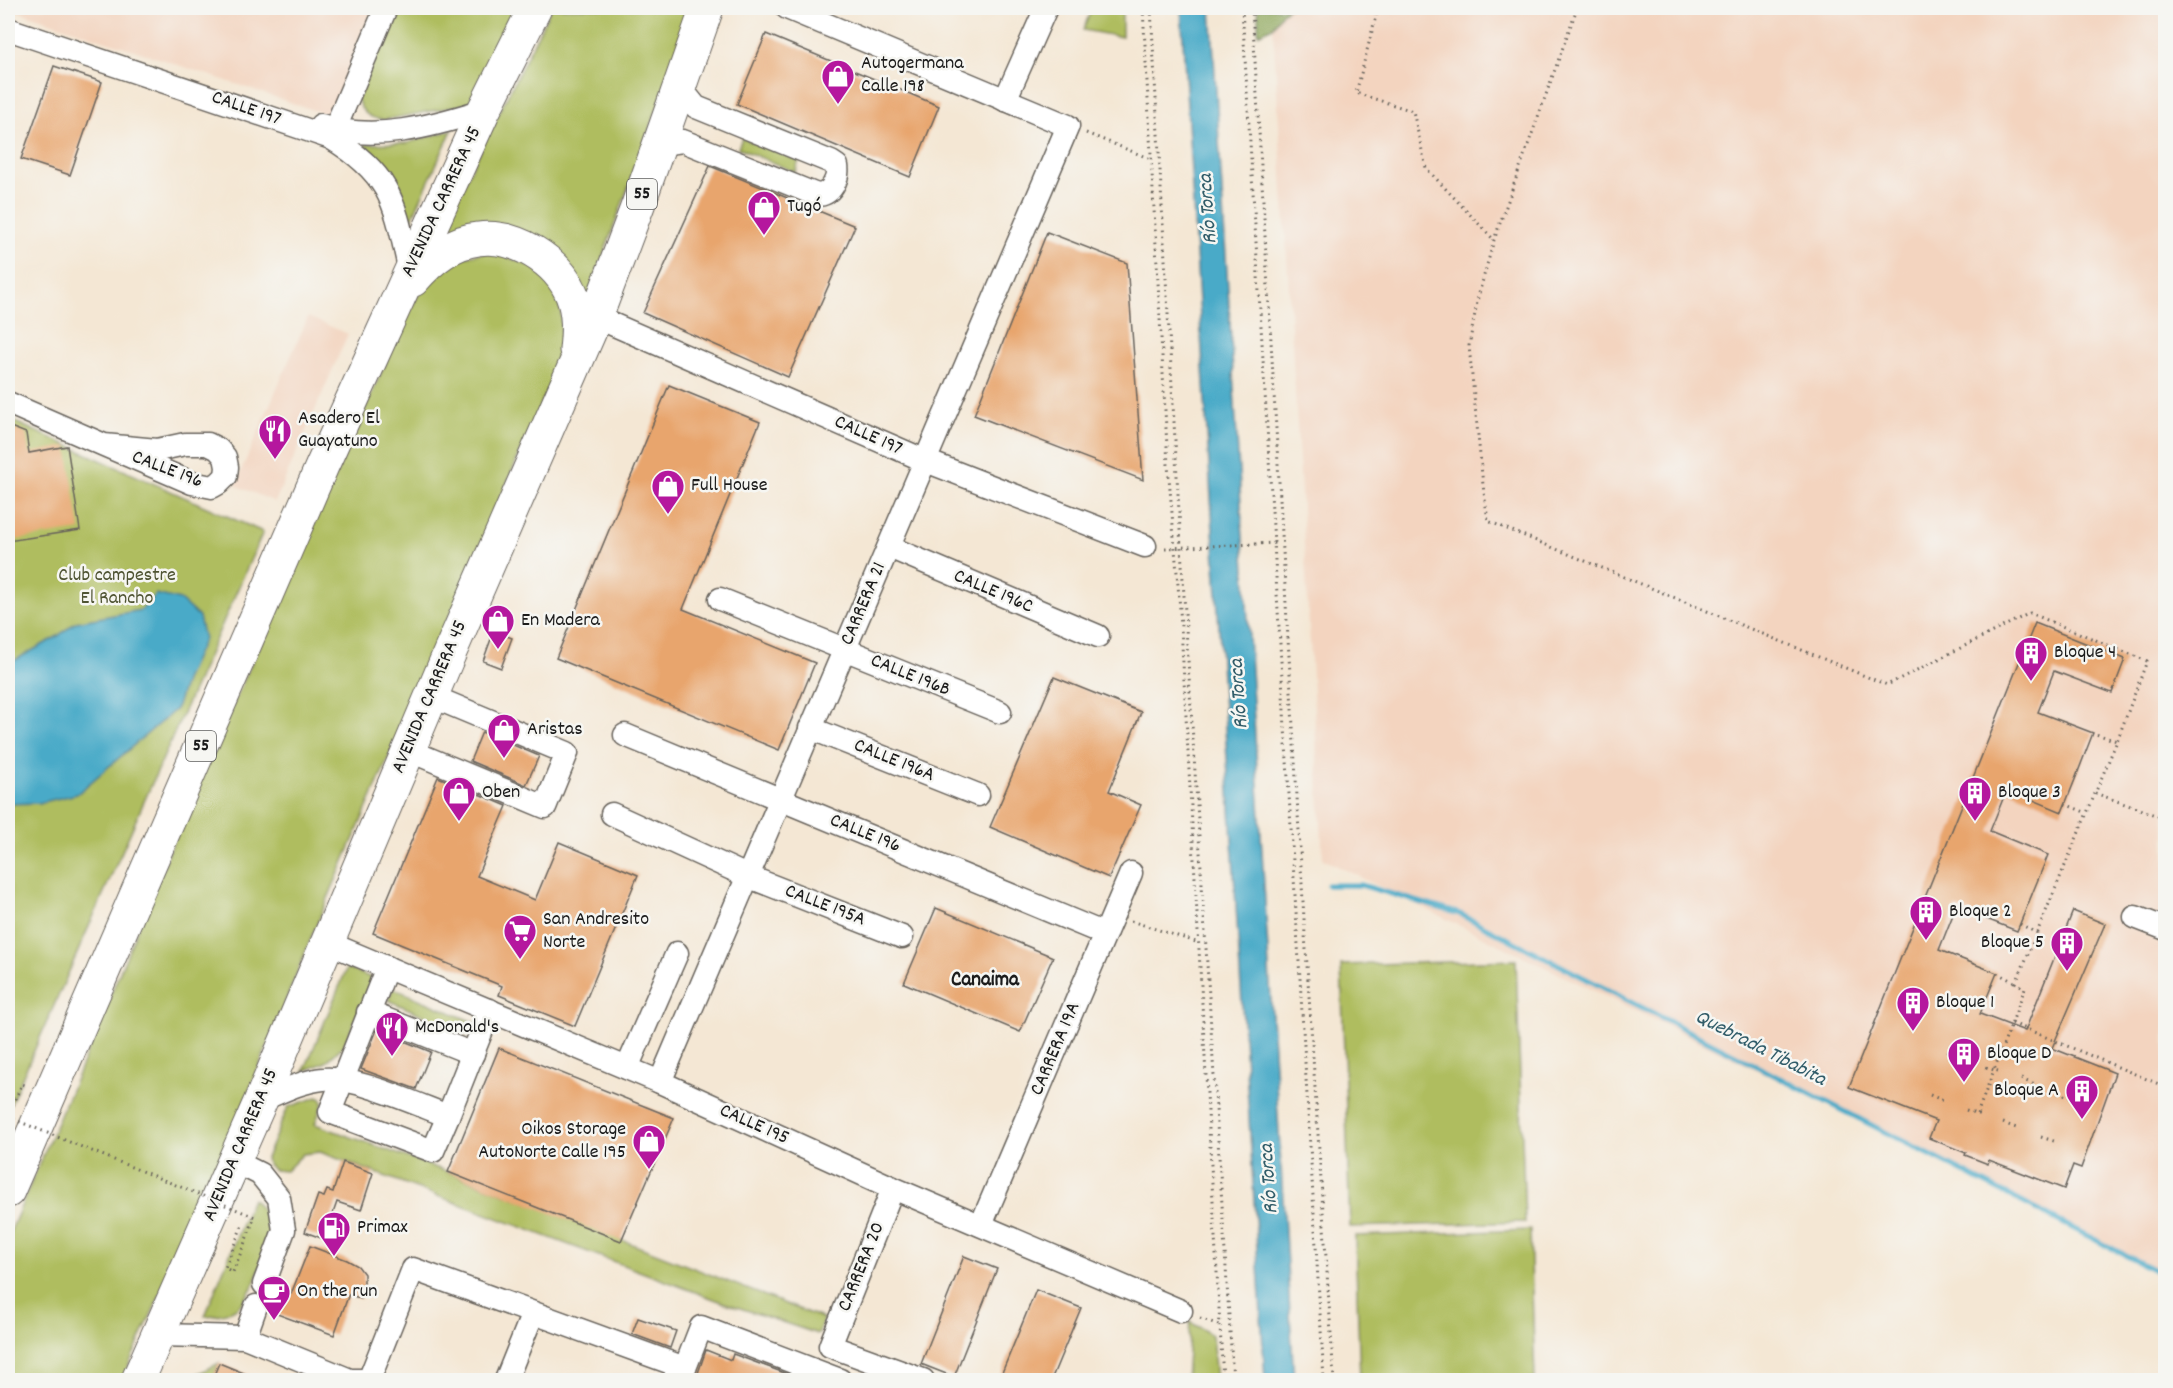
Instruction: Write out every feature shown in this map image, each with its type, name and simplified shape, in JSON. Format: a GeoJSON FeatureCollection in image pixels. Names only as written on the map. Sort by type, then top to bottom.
{"type":"FeatureCollection","features":[{"type":"Feature","properties":{"kind":"highway","name":"AVENIDA CARRERA 45"},"geometry":{"type":"LineString","coordinates":[[8,1186],[317,476],[484,110],[535,8]]}},
{"type":"Feature","properties":{"kind":"highway","name":"AVENIDA CARRERA 45"},"geometry":{"type":"LineString","coordinates":[[138,1380],[261,1100],[431,696],[596,317],[707,8]]}},
{"type":"Feature","properties":{"kind":"highway"},"geometry":{"type":"LineString","coordinates":[[393,308],[427,263],[450,248],[478,238],[507,241],[534,252],[556,270],[572,294],[578,322],[576,351],[570,378]]}},
{"type":"Feature","properties":{"kind":"street"},"geometry":{"type":"LineString","coordinates":[[333,134],[386,8]]}},
{"type":"Feature","properties":{"kind":"street"},"geometry":{"type":"LineString","coordinates":[[787,8],[1068,126]]}},
{"type":"Feature","properties":{"kind":"street"},"geometry":{"type":"LineString","coordinates":[[1005,99],[1046,8]]}},
{"type":"Feature","properties":{"kind":"street","name":"CALLE 197"},"geometry":{"type":"LineString","coordinates":[[8,17],[333,134],[382,183],[394,205],[400,224],[410,272]]}},
{"type":"Feature","properties":{"kind":"street","name":"CALLE 197"},"geometry":{"type":"LineString","coordinates":[[8,28],[333,134],[384,132],[456,119],[484,110]]}},
{"type":"Feature","properties":{"kind":"street"},"geometry":{"type":"LineString","coordinates":[[660,144],[683,141],[817,195],[824,195],[830,191],[838,172],[837,166],[831,162],[696,107],[679,86]]}},
{"type":"Feature","properties":{"kind":"street","name":"CARRERA 21"},"geometry":{"type":"LineString","coordinates":[[660,1082],[1068,126]]}},
{"type":"Feature","properties":{"kind":"street","name":"CALLE 197"},"geometry":{"type":"LineString","coordinates":[[596,317],[926,461],[1145,546]]}},
{"type":"Feature","properties":{"kind":"street"},"geometry":{"type":"LineString","coordinates":[[8,404],[104,446]]}},
{"type":"Feature","properties":{"kind":"street","name":"CALLE 196C"},"geometry":{"type":"LineString","coordinates":[[889,548],[1098,636]]}},
{"type":"Feature","properties":{"kind":"street","name":"CALLE 196B"},"geometry":{"type":"LineString","coordinates":[[720,599],[1000,712]]}},
{"type":"Feature","properties":{"kind":"street"},"geometry":{"type":"LineString","coordinates":[[408,750],[545,807],[567,753],[431,696]]}},
{"type":"Feature","properties":{"kind":"street","name":"CALLE 196A"},"geometry":{"type":"LineString","coordinates":[[810,728],[978,795]]}},
{"type":"Feature","properties":{"kind":"street","name":"CALLE 196"},"geometry":{"type":"LineString","coordinates":[[625,735],[780,799],[1108,925]]}},
{"type":"Feature","properties":{"kind":"street","name":"CALLE 195A"},"geometry":{"type":"LineString","coordinates":[[612,814],[747,876],[903,937]]}},
{"type":"Feature","properties":{"kind":"street","name":"CARRERA 19A"},"geometry":{"type":"LineString","coordinates":[[981,1225],[1131,873]]}},
{"type":"Feature","properties":{"kind":"street"},"geometry":{"type":"LineString","coordinates":[[2135,917],[2166,929]]}},
{"type":"Feature","properties":{"kind":"street","name":"CALLE 195"},"geometry":{"type":"LineString","coordinates":[[326,942],[660,1082],[893,1188],[1181,1311]]}},
{"type":"Feature","properties":{"kind":"street"},"geometry":{"type":"LineString","coordinates":[[627,1068],[677,954]]}},
{"type":"Feature","properties":{"kind":"street"},"geometry":{"type":"LineString","coordinates":[[387,967],[330,1112],[434,1151],[490,1010]]}},
{"type":"Feature","properties":{"kind":"street"},"geometry":{"type":"LineString","coordinates":[[368,1012],[473,1054]]}},
{"type":"Feature","properties":{"kind":"street"},"geometry":{"type":"LineString","coordinates":[[261,1100],[306,1083],[342,1078],[448,1116]]}},
{"type":"Feature","properties":{"kind":"street"},"geometry":{"type":"LineString","coordinates":[[234,1161],[260,1174],[279,1198],[284,1230],[264,1284]]}},
{"type":"Feature","properties":{"kind":"street","name":"CARRERA 20"},"geometry":{"type":"LineString","coordinates":[[893,1188],[830,1346],[923,1380]]}},
{"type":"Feature","properties":{"kind":"street"},"geometry":{"type":"LineString","coordinates":[[157,1335],[244,1336],[350,1380],[370,1380],[413,1269],[533,1313],[679,1374],[701,1327],[840,1380]]}},
{"type":"Feature","properties":{"kind":"street"},"geometry":{"type":"LineString","coordinates":[[244,1336],[256,1306]]}},
{"type":"Feature","properties":{"kind":"street"},"geometry":{"type":"LineString","coordinates":[[506,1380],[533,1313]]}},
{"type":"Feature","properties":{"kind":"path"},"geometry":{"type":"LineString","coordinates":[[1143,8],[1223,1380]]}},
{"type":"Feature","properties":{"kind":"path"},"geometry":{"type":"LineString","coordinates":[[1151,8],[1181,548],[1233,1380]]}},
{"type":"Feature","properties":{"kind":"path"},"geometry":{"type":"LineString","coordinates":[[1242,8],[1276,543],[1324,1380]]}},
{"type":"Feature","properties":{"kind":"path"},"geometry":{"type":"LineString","coordinates":[[1252,8],[1304,919],[1334,1380]]}},
{"type":"Feature","properties":{"kind":"path"},"geometry":{"type":"LineString","coordinates":[[1378,8],[1356,93],[1413,111],[1426,168],[1494,240]]}},
{"type":"Feature","properties":{"kind":"path"},"geometry":{"type":"LineString","coordinates":[[1577,8],[1494,240],[1478,297],[1469,346],[1488,521],[1887,685],[2030,613],[2147,661],[2016,983]]}},
{"type":"Feature","properties":{"kind":"path"},"geometry":{"type":"LineString","coordinates":[[1068,126],[1151,159]]}},
{"type":"Feature","properties":{"kind":"path"},"geometry":{"type":"LineString","coordinates":[[1175,548],[1276,543]]}},
{"type":"Feature","properties":{"kind":"path"},"geometry":{"type":"LineString","coordinates":[[2093,733],[2116,741]]}},
{"type":"Feature","properties":{"kind":"path"},"geometry":{"type":"LineString","coordinates":[[2095,793],[2166,819]]}},
{"type":"Feature","properties":{"kind":"path"},"geometry":{"type":"LineString","coordinates":[[2065,804],[2087,813]]}},
{"type":"Feature","properties":{"kind":"path"},"geometry":{"type":"LineString","coordinates":[[2020,924],[2037,933]]}},
{"type":"Feature","properties":{"kind":"path"},"geometry":{"type":"LineString","coordinates":[[1108,925],[1199,943]]}},
{"type":"Feature","properties":{"kind":"path"},"geometry":{"type":"LineString","coordinates":[[1966,1110],[1979,1115],[2025,988],[1996,973]]}},
{"type":"Feature","properties":{"kind":"path"},"geometry":{"type":"LineString","coordinates":[[2012,1023],[2166,1087]]}},
{"type":"Feature","properties":{"kind":"path"},"geometry":{"type":"LineString","coordinates":[[1947,1051],[1961,1057]]}},
{"type":"Feature","properties":{"kind":"path"},"geometry":{"type":"LineString","coordinates":[[1983,1066],[1996,1070]]}},
{"type":"Feature","properties":{"kind":"path"},"geometry":{"type":"LineString","coordinates":[[2020,1080],[2035,1085]]}},
{"type":"Feature","properties":{"kind":"path"},"geometry":{"type":"LineString","coordinates":[[2058,1093],[2073,1098]]}},
{"type":"Feature","properties":{"kind":"path"},"geometry":{"type":"LineString","coordinates":[[1930,1095],[1944,1101]]}},
{"type":"Feature","properties":{"kind":"path"},"geometry":{"type":"LineString","coordinates":[[8,1117],[255,1217],[233,1272],[225,1268],[243,1222]]}},
{"type":"Feature","properties":{"kind":"path"},"geometry":{"type":"LineString","coordinates":[[2003,1123],[2019,1129]]}},
{"type":"Feature","properties":{"kind":"path"},"geometry":{"type":"LineString","coordinates":[[2041,1137],[2057,1142]]}},
{"type":"Feature","properties":{"kind":"shaded area"},"geometry":{"type":"Polygon","coordinates":[[[8,8],[375,8],[331,116],[8,8]]]}},
{"type":"Feature","properties":{"kind":"shaded area"},"geometry":{"type":"Polygon","coordinates":[[[1272,8],[2165,8],[2165,1278],[1940,1159],[1323,859],[1272,8]]]}},
{"type":"Feature","properties":{"kind":"shaded area"},"geometry":{"type":"Polygon","coordinates":[[[308,317],[348,334],[275,502],[235,485],[308,317]]]}},
{"type":"Feature","properties":{"kind":"green space"},"geometry":{"type":"Polygon","coordinates":[[[398,8],[514,8],[468,104],[384,120],[370,116],[361,108],[357,98],[398,8]]]}},
{"type":"Feature","properties":{"kind":"green space"},"geometry":{"type":"Polygon","coordinates":[[[551,8],[694,8],[585,305],[566,262],[437,238],[551,8]]]}},
{"type":"Feature","properties":{"kind":"green space"},"geometry":{"type":"Polygon","coordinates":[[[1092,8],[1122,8],[1122,37],[1083,30],[1092,8]]]}},
{"type":"Feature","properties":{"kind":"green space"},"geometry":{"type":"Polygon","coordinates":[[[1258,8],[1289,8],[1282,13],[1273,27],[1258,34],[1258,8]]]}},
{"type":"Feature","properties":{"kind":"green space"},"geometry":{"type":"Polygon","coordinates":[[[452,130],[409,225],[400,188],[390,170],[363,144],[407,143],[452,130]]]}},
{"type":"Feature","properties":{"kind":"green space"},"geometry":{"type":"Polygon","coordinates":[[[742,138],[799,161],[795,172],[738,148],[742,138]]]}},
{"type":"Feature","properties":{"kind":"green space"},"geometry":{"type":"Polygon","coordinates":[[[491,251],[534,267],[553,288],[561,311],[561,339],[554,374],[313,933],[230,1138],[122,1380],[8,1380],[8,1237],[190,801],[406,317],[425,283],[453,259],[491,251]]]}},
{"type":"Feature","properties":{"kind":"green space","name":"Club campestre El Rancho"},"geometry":{"type":"Polygon","coordinates":[[[8,419],[263,532],[8,1110],[8,419]]]}},
{"type":"Feature","properties":{"kind":"green space"},"geometry":{"type":"Polygon","coordinates":[[[1516,960],[1525,1222],[1350,1227],[1341,965],[1516,960]]]}},
{"type":"Feature","properties":{"kind":"green space"},"geometry":{"type":"Polygon","coordinates":[[[347,968],[374,979],[344,1045],[326,1062],[304,1071],[347,968]]]}},
{"type":"Feature","properties":{"kind":"green space"},"geometry":{"type":"Polygon","coordinates":[[[393,988],[478,1024],[473,1037],[388,1000],[393,988]]]}},
{"type":"Feature","properties":{"kind":"green space"},"geometry":{"type":"Polygon","coordinates":[[[317,1097],[322,1099],[323,1103],[315,1124],[448,1172],[824,1319],[818,1334],[722,1302],[320,1152],[303,1154],[286,1171],[273,1170],[266,1158],[288,1107],[317,1097]]]}},
{"type":"Feature","properties":{"kind":"green space"},"geometry":{"type":"Polygon","coordinates":[[[252,1199],[264,1212],[268,1227],[265,1250],[257,1276],[240,1305],[224,1314],[205,1316],[252,1199]]]}},
{"type":"Feature","properties":{"kind":"green space"},"geometry":{"type":"Polygon","coordinates":[[[1530,1230],[1535,1380],[1360,1380],[1355,1236],[1530,1230]]]}},
{"type":"Feature","properties":{"kind":"green space"},"geometry":{"type":"Polygon","coordinates":[[[1190,1322],[1212,1335],[1216,1380],[1186,1380],[1190,1322]]]}},
{"type":"Feature","properties":{"kind":"green space"},"geometry":{"type":"Polygon","coordinates":[[[219,1363],[212,1380],[186,1380],[219,1363]]]}},
{"type":"Feature","properties":{"kind":"water","name":"Río Torca"},"geometry":{"type":"Polygon","coordinates":[[[1181,8],[1211,8],[1294,1380],[1265,1380],[1181,8]]]}},
{"type":"Feature","properties":{"kind":"water"},"geometry":{"type":"Polygon","coordinates":[[[156,594],[180,600],[199,617],[204,639],[186,678],[176,709],[77,794],[39,803],[8,804],[8,664],[58,636],[76,622],[141,610],[156,594]]]}},
{"type":"Feature","properties":{"kind":"building","name":"Autogermana Calle 198"},"geometry":{"type":"Polygon","coordinates":[[[766,34],[939,106],[910,177],[737,104],[766,34]]]}},
{"type":"Feature","properties":{"kind":"building"},"geometry":{"type":"Polygon","coordinates":[[[54,66],[102,82],[70,175],[21,159],[54,66]]]}},
{"type":"Feature","properties":{"kind":"building"},"geometry":{"type":"Polygon","coordinates":[[[710,166],[855,226],[788,377],[643,313],[710,166]]]}},
{"type":"Feature","properties":{"kind":"building"},"geometry":{"type":"Polygon","coordinates":[[[1047,232],[1127,263],[1143,480],[974,415],[1047,232]]]}},
{"type":"Feature","properties":{"kind":"building","name":"Full House"},"geometry":{"type":"Polygon","coordinates":[[[669,385],[760,422],[683,609],[815,663],[779,750],[556,658],[669,385]]]}},
{"type":"Feature","properties":{"kind":"building"},"geometry":{"type":"Polygon","coordinates":[[[8,426],[26,433],[29,453],[67,446],[80,530],[8,541],[8,426]]]}},
{"type":"Feature","properties":{"kind":"building"},"geometry":{"type":"Polygon","coordinates":[[[2035,623],[2125,659],[2112,693],[2054,671],[2038,712],[2093,733],[2062,812],[2007,789],[1990,831],[2048,855],[2017,931],[1956,907],[1939,950],[1997,973],[1980,1014],[2025,1031],[2073,911],[2105,924],[2052,1048],[2115,1073],[2081,1168],[2073,1165],[2064,1189],[1989,1160],[1988,1164],[1929,1138],[1936,1121],[1849,1087],[2035,623]]]}},
{"type":"Feature","properties":{"kind":"building","name":"En Madera"},"geometry":{"type":"Polygon","coordinates":[[[494,631],[512,638],[501,668],[483,661],[494,631]]]}},
{"type":"Feature","properties":{"kind":"building"},"geometry":{"type":"Polygon","coordinates":[[[1054,677],[1141,712],[1109,791],[1141,805],[1109,878],[990,827],[1054,677]]]}},
{"type":"Feature","properties":{"kind":"building","name":"Aristas"},"geometry":{"type":"Polygon","coordinates":[[[482,732],[539,756],[526,785],[470,761],[482,732]]]}},
{"type":"Feature","properties":{"kind":"building","name":"San Andresito Norte"},"geometry":{"type":"Polygon","coordinates":[[[438,777],[507,806],[477,876],[535,900],[559,842],[638,875],[575,1026],[499,995],[502,986],[373,933],[438,777]]]}},
{"type":"Feature","properties":{"kind":"building"},"geometry":{"type":"Polygon","coordinates":[[[936,908],[1053,957],[1020,1032],[904,983],[936,908]]]}},
{"type":"Feature","properties":{"kind":"building","name":"McDonald's"},"geometry":{"type":"Polygon","coordinates":[[[377,1030],[431,1052],[416,1089],[361,1069],[377,1030]]]}},
{"type":"Feature","properties":{"kind":"building"},"geometry":{"type":"Polygon","coordinates":[[[499,1048],[674,1118],[621,1241],[448,1172],[499,1048]]]}},
{"type":"Feature","properties":{"kind":"building"},"geometry":{"type":"Polygon","coordinates":[[[343,1162],[373,1173],[361,1210],[337,1202],[324,1239],[305,1232],[318,1195],[324,1197],[327,1190],[333,1192],[343,1162]]]}},
{"type":"Feature","properties":{"kind":"building"},"geometry":{"type":"Polygon","coordinates":[[[310,1246],[347,1260],[358,1266],[364,1274],[364,1292],[361,1299],[349,1294],[334,1335],[269,1311],[266,1297],[272,1295],[277,1289],[291,1294],[310,1246]]]}},
{"type":"Feature","properties":{"kind":"building"},"geometry":{"type":"Polygon","coordinates":[[[964,1256],[997,1269],[954,1377],[921,1364],[964,1256]]]}},
{"type":"Feature","properties":{"kind":"building"},"geometry":{"type":"Polygon","coordinates":[[[1036,1290],[1081,1308],[1051,1380],[999,1380],[1036,1290]]]}},
{"type":"Feature","properties":{"kind":"building"},"geometry":{"type":"Polygon","coordinates":[[[638,1318],[676,1331],[670,1348],[632,1334],[638,1318]]]}},
{"type":"Feature","properties":{"kind":"building"},"geometry":{"type":"Polygon","coordinates":[[[706,1350],[731,1360],[733,1354],[803,1380],[692,1380],[698,1373],[706,1350]]]}},
{"type":"Feature","properties":{"kind":"building"},"geometry":{"type":"Polygon","coordinates":[[[219,1363],[261,1380],[212,1380],[219,1363]]]}},
{"type":"Feature","properties":{"kind":"waterway","name":"Quebrada Tibabita"},"geometry":{"type":"LineString","coordinates":[[1328,885],[1361,885],[1460,914],[2166,1276]]}},
{"type":"Feature","properties":{"kind":"place","name":"Autogermana Calle 198"},"geometry":{"type":"Point","coordinates":[838,105]}},
{"type":"Feature","properties":{"kind":"place","name":"Tugó"},"geometry":{"type":"Point","coordinates":[764,236]}},
{"type":"Feature","properties":{"kind":"place","name":"Asadero El Guayatuno"},"geometry":{"type":"Point","coordinates":[275,460]}},
{"type":"Feature","properties":{"kind":"place","name":"Full House"},"geometry":{"type":"Point","coordinates":[668,515]}},
{"type":"Feature","properties":{"kind":"place","name":"En Madera"},"geometry":{"type":"Point","coordinates":[498,650]}},
{"type":"Feature","properties":{"kind":"place","name":"Bloque 4"},"geometry":{"type":"Point","coordinates":[2031,682]}},
{"type":"Feature","properties":{"kind":"place","name":"Aristas"},"geometry":{"type":"Point","coordinates":[504,759]}},
{"type":"Feature","properties":{"kind":"place","name":"Oben"},"geometry":{"type":"Point","coordinates":[459,822]}},
{"type":"Feature","properties":{"kind":"place","name":"Bloque 3"},"geometry":{"type":"Point","coordinates":[1975,822]}},
{"type":"Feature","properties":{"kind":"place","name":"Bloque 2"},"geometry":{"type":"Point","coordinates":[1926,941]}},
{"type":"Feature","properties":{"kind":"place","name":"San Andresito Norte"},"geometry":{"type":"Point","coordinates":[520,960]}},
{"type":"Feature","properties":{"kind":"place","name":"Bloque 5"},"geometry":{"type":"Point","coordinates":[2067,972]}},
{"type":"Feature","properties":{"kind":"place","name":"Bloque 1"},"geometry":{"type":"Point","coordinates":[1913,1032]}},
{"type":"Feature","properties":{"kind":"place","name":"McDonald's"},"geometry":{"type":"Point","coordinates":[392,1057]}},
{"type":"Feature","properties":{"kind":"place","name":"Bloque D"},"geometry":{"type":"Point","coordinates":[1964,1083]}},
{"type":"Feature","properties":{"kind":"place","name":"Bloque A"},"geometry":{"type":"Point","coordinates":[2082,1120]}},
{"type":"Feature","properties":{"kind":"place","name":"Oikos Storage AutoNorte Calle 195"},"geometry":{"type":"Point","coordinates":[649,1170]}},
{"type":"Feature","properties":{"kind":"place","name":"Primax"},"geometry":{"type":"Point","coordinates":[334,1257]}},
{"type":"Feature","properties":{"kind":"place","name":"On the run"},"geometry":{"type":"Point","coordinates":[274,1321]}},
{"type":"Feature","properties":{"kind":"district","name":"Canaima"},"geometry":{"type":"Point","coordinates":[985,981]}}]}
